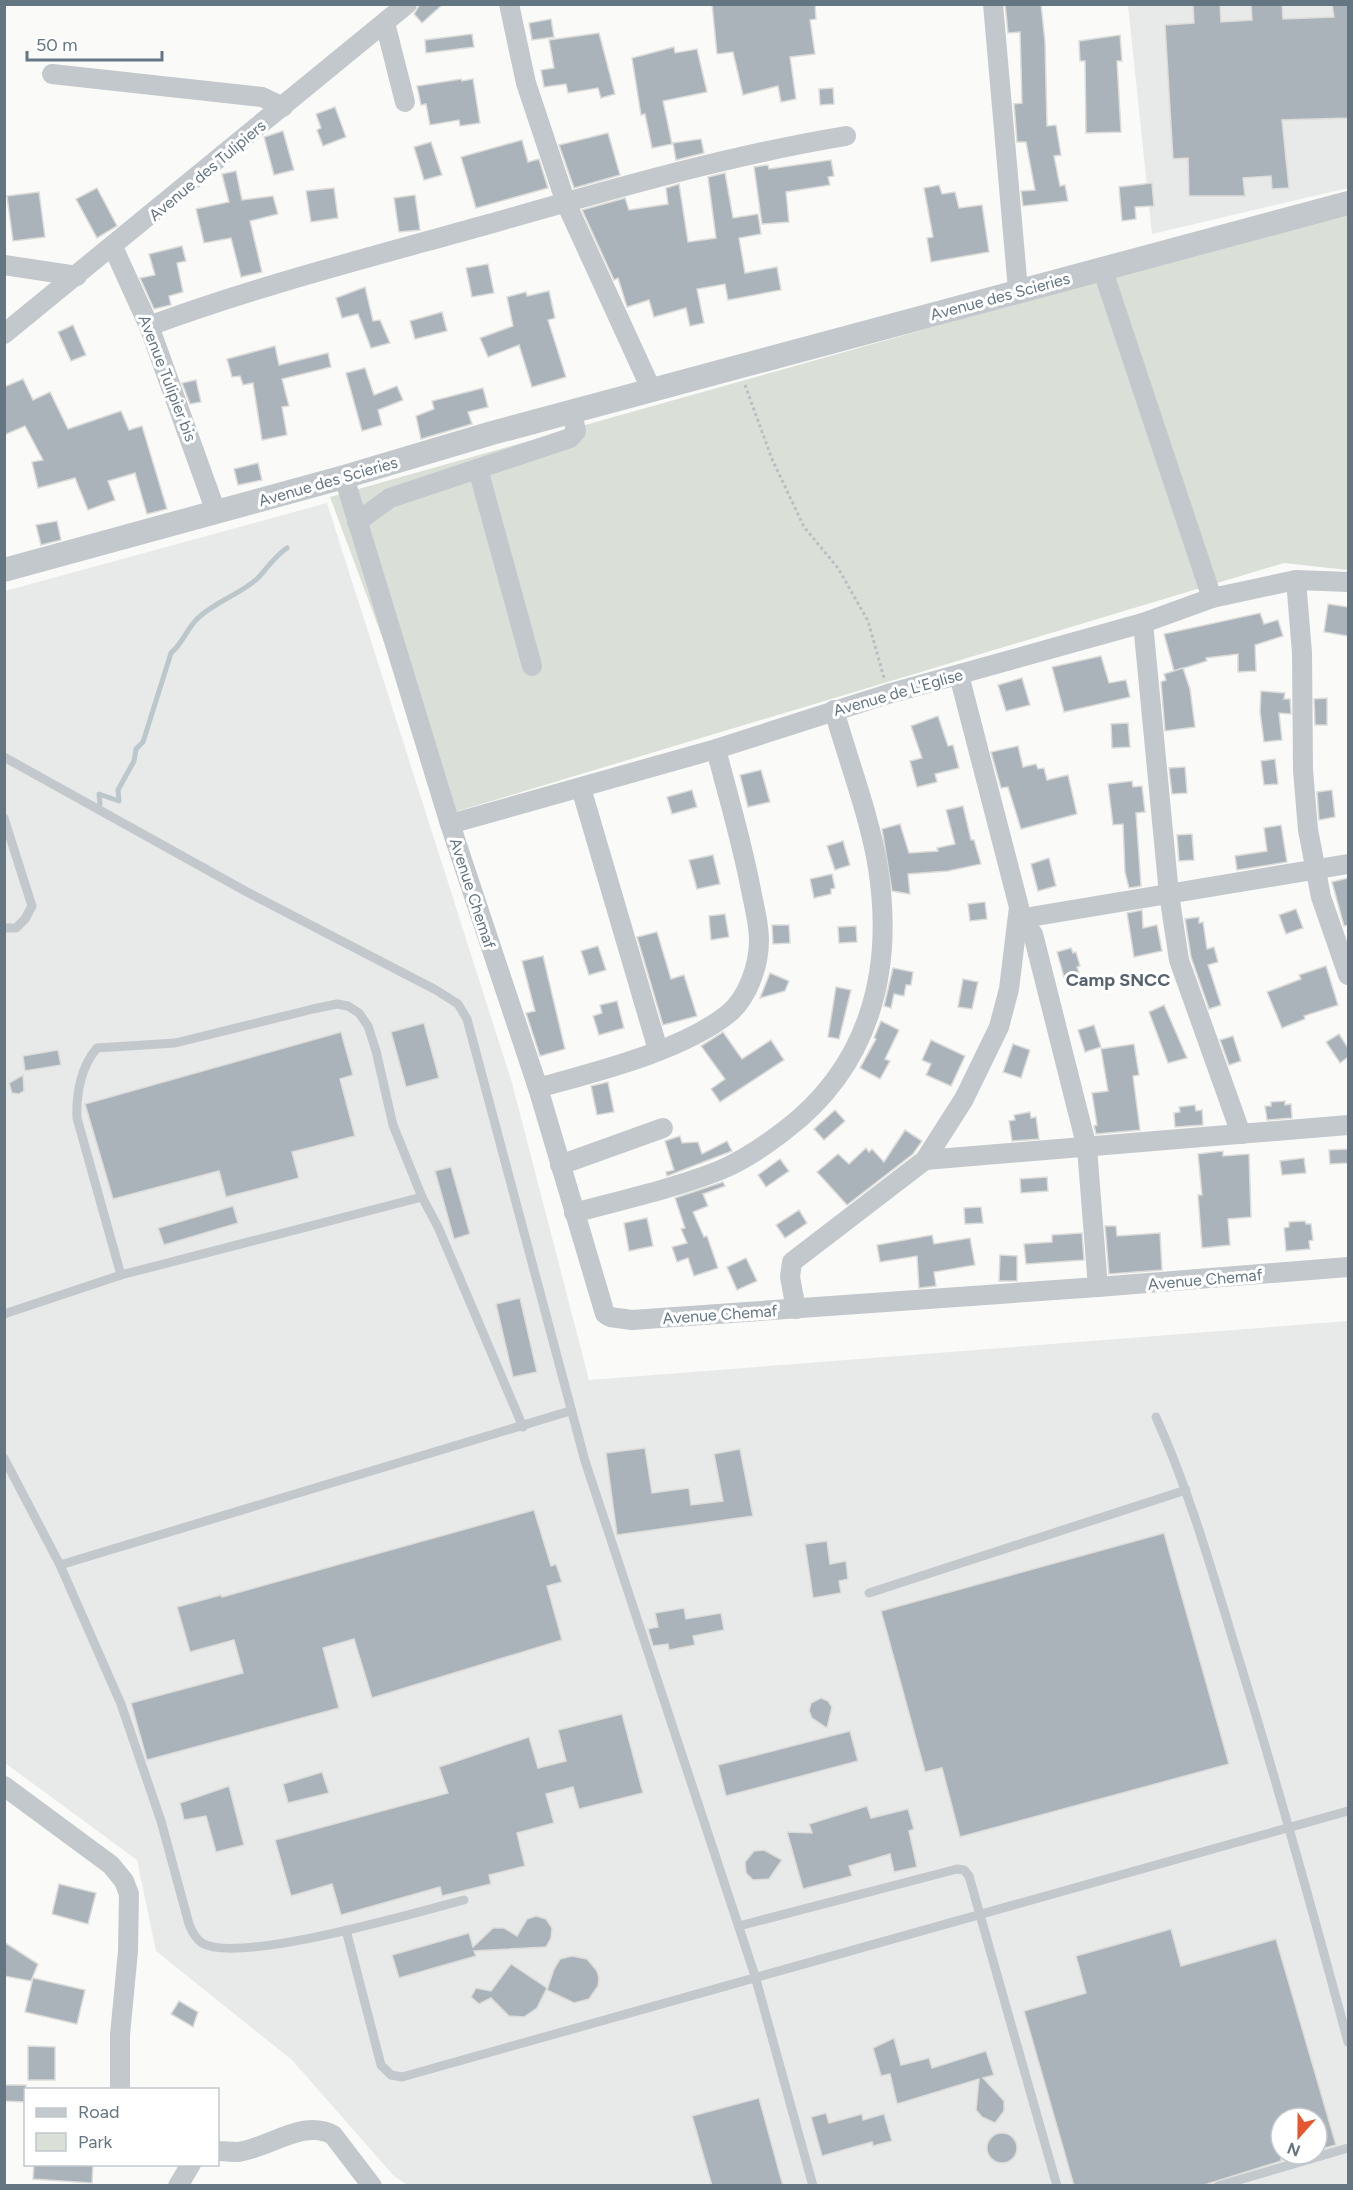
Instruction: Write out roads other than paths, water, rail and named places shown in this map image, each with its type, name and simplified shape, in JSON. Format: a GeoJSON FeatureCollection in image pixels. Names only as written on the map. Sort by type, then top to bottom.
{"type":"FeatureCollection","features":[{"type":"Feature","properties":{"kind":"street","name":"Avenue des Tulipiers"},"geometry":{"type":"LineString","coordinates":[[4,334],[407,4]]}},
{"type":"Feature","properties":{"kind":"street"},"geometry":{"type":"LineString","coordinates":[[509,4],[526,83],[566,202],[652,391]]}},
{"type":"Feature","properties":{"kind":"street"},"geometry":{"type":"LineString","coordinates":[[993,4],[1018,290]]}},
{"type":"Feature","properties":{"kind":"street"},"geometry":{"type":"LineString","coordinates":[[385,23],[405,102]]}},
{"type":"Feature","properties":{"kind":"street"},"geometry":{"type":"LineString","coordinates":[[52,74],[262,97],[283,107]]}},
{"type":"Feature","properties":{"kind":"street"},"geometry":{"type":"LineString","coordinates":[[149,326],[229,296],[566,202],[790,145],[846,136]]}},
{"type":"Feature","properties":{"kind":"street","name":"Avenue des Scieries"},"geometry":{"type":"LineString","coordinates":[[4,570],[1018,290],[1348,203]]}},
{"type":"Feature","properties":{"kind":"street","name":"Avenue Tulipier bis"},"geometry":{"type":"LineString","coordinates":[[113,247],[149,326],[216,512]]}},
{"type":"Feature","properties":{"kind":"street"},"geometry":{"type":"LineString","coordinates":[[4,265],[77,276]]}},
{"type":"Feature","properties":{"kind":"street"},"geometry":{"type":"LineString","coordinates":[[1102,268],[1212,598]]}},
{"type":"Feature","properties":{"kind":"street"},"geometry":{"type":"LineString","coordinates":[[357,522],[390,498],[570,438],[576,431],[572,412]]}},
{"type":"Feature","properties":{"kind":"street"},"geometry":{"type":"LineString","coordinates":[[478,470],[532,666]]}},
{"type":"Feature","properties":{"kind":"street","name":"Avenue Chemaf"},"geometry":{"type":"LineString","coordinates":[[344,477],[450,824],[538,1088],[601,1307],[610,1317],[632,1320],[796,1309],[1348,1267]]}},
{"type":"Feature","properties":{"kind":"street"},"geometry":{"type":"LineString","coordinates":[[1296,580],[1302,653],[1303,770],[1308,830],[1315,871],[1348,975]]}},
{"type":"Feature","properties":{"kind":"street","name":"Avenue de L'Eglise"},"geometry":{"type":"LineString","coordinates":[[450,824],[716,749],[888,694],[1143,623],[1212,598],[1296,580],[1348,582]]}},
{"type":"Feature","properties":{"kind":"street"},"geometry":{"type":"LineString","coordinates":[[1143,623],[1169,894],[1182,970],[1241,1134]]}},
{"type":"Feature","properties":{"kind":"street"},"geometry":{"type":"LineString","coordinates":[[796,1309],[790,1277],[792,1262],[925,1160],[959,1108],[999,1027],[1009,989],[1018,919],[1016,893],[959,675]]}},
{"type":"Feature","properties":{"kind":"street"},"geometry":{"type":"LineString","coordinates":[[574,1213],[718,1171],[757,1153],[814,1106],[844,1070],[854,1052],[869,1018],[878,984],[882,940],[881,900],[876,858],[834,710]]}},
{"type":"Feature","properties":{"kind":"street"},"geometry":{"type":"LineString","coordinates":[[538,1088],[658,1050],[728,1014],[739,1003],[748,986],[758,954],[756,917],[747,868],[716,749]]}},
{"type":"Feature","properties":{"kind":"street"},"geometry":{"type":"LineString","coordinates":[[581,788],[658,1050]]}},
{"type":"Feature","properties":{"kind":"street"},"geometry":{"type":"LineString","coordinates":[[1018,919],[1348,864]]}},
{"type":"Feature","properties":{"kind":"street"},"geometry":{"type":"LineString","coordinates":[[1018,919],[1034,934],[1087,1148],[1098,1287]]}},
{"type":"Feature","properties":{"kind":"street"},"geometry":{"type":"LineString","coordinates":[[925,1160],[1348,1125]]}},
{"type":"Feature","properties":{"kind":"street"},"geometry":{"type":"LineString","coordinates":[[560,1165],[663,1128]]}},
{"type":"Feature","properties":{"kind":"street"},"geometry":{"type":"LineString","coordinates":[[4,1786],[111,1865],[129,1894],[129,1930],[120,2035],[120,2088]]}},
{"type":"Feature","properties":{"kind":"street"},"geometry":{"type":"LineString","coordinates":[[219,2151],[237,2152],[275,2142],[297,2132],[326,2131],[333,2135],[372,2186]]}},
{"type":"Feature","properties":{"kind":"street"},"geometry":{"type":"LineString","coordinates":[[178,2186],[191,2166]]}},
{"type":"Feature","properties":{"kind":"lane"},"geometry":{"type":"LineString","coordinates":[[4,757],[247,892],[436,990],[458,1004],[467,1019],[570,1411],[739,1926],[813,2186]]}},
{"type":"Feature","properties":{"kind":"lane"},"geometry":{"type":"LineString","coordinates":[[4,818],[32,906],[25,919],[16,928],[4,928]]}},
{"type":"Feature","properties":{"kind":"lane"},"geometry":{"type":"LineString","coordinates":[[121,1275],[77,1118],[76,1103],[84,1070],[89,1058],[97,1048],[175,1043],[313,1009],[337,1004],[348,1006],[359,1012],[368,1026],[393,1125],[422,1197],[438,1227],[523,1427]]}},
{"type":"Feature","properties":{"kind":"lane"},"geometry":{"type":"LineString","coordinates":[[4,1314],[121,1275],[422,1197]]}},
{"type":"Feature","properties":{"kind":"lane"},"geometry":{"type":"LineString","coordinates":[[60,1565],[570,1411]]}},
{"type":"Feature","properties":{"kind":"lane"},"geometry":{"type":"LineString","coordinates":[[1156,1417],[1186,1490],[1290,1827],[1348,2042]]}},
{"type":"Feature","properties":{"kind":"lane"},"geometry":{"type":"LineString","coordinates":[[4,1458],[60,1565],[121,1704],[161,1821],[189,1924],[195,1936],[203,1943],[224,1949],[304,1940],[464,1900]]}},
{"type":"Feature","properties":{"kind":"lane"},"geometry":{"type":"LineString","coordinates":[[869,1593],[1186,1490]]}},
{"type":"Feature","properties":{"kind":"lane"},"geometry":{"type":"LineString","coordinates":[[346,1930],[381,2065],[391,2075],[402,2077],[754,1976],[1348,1811]]}},
{"type":"Feature","properties":{"kind":"lane"},"geometry":{"type":"LineString","coordinates":[[739,1926],[957,1869],[964,1870],[969,1876],[1057,2186]]}},
{"type":"Feature","properties":{"kind":"lane"},"geometry":{"type":"LineString","coordinates":[[1218,2186],[1348,2148]]}},
{"type":"Feature","properties":{"kind":"waterway"},"geometry":{"type":"LineString","coordinates":[[100,804],[99,794],[119,801],[118,790],[134,761],[136,749],[143,742],[171,653],[196,620],[210,608],[251,584],[287,548]]}},
{"type":"Feature","properties":{"kind":"district","name":"Camp SNCC"},"geometry":{"type":"Point","coordinates":[1118,980]}}]}
